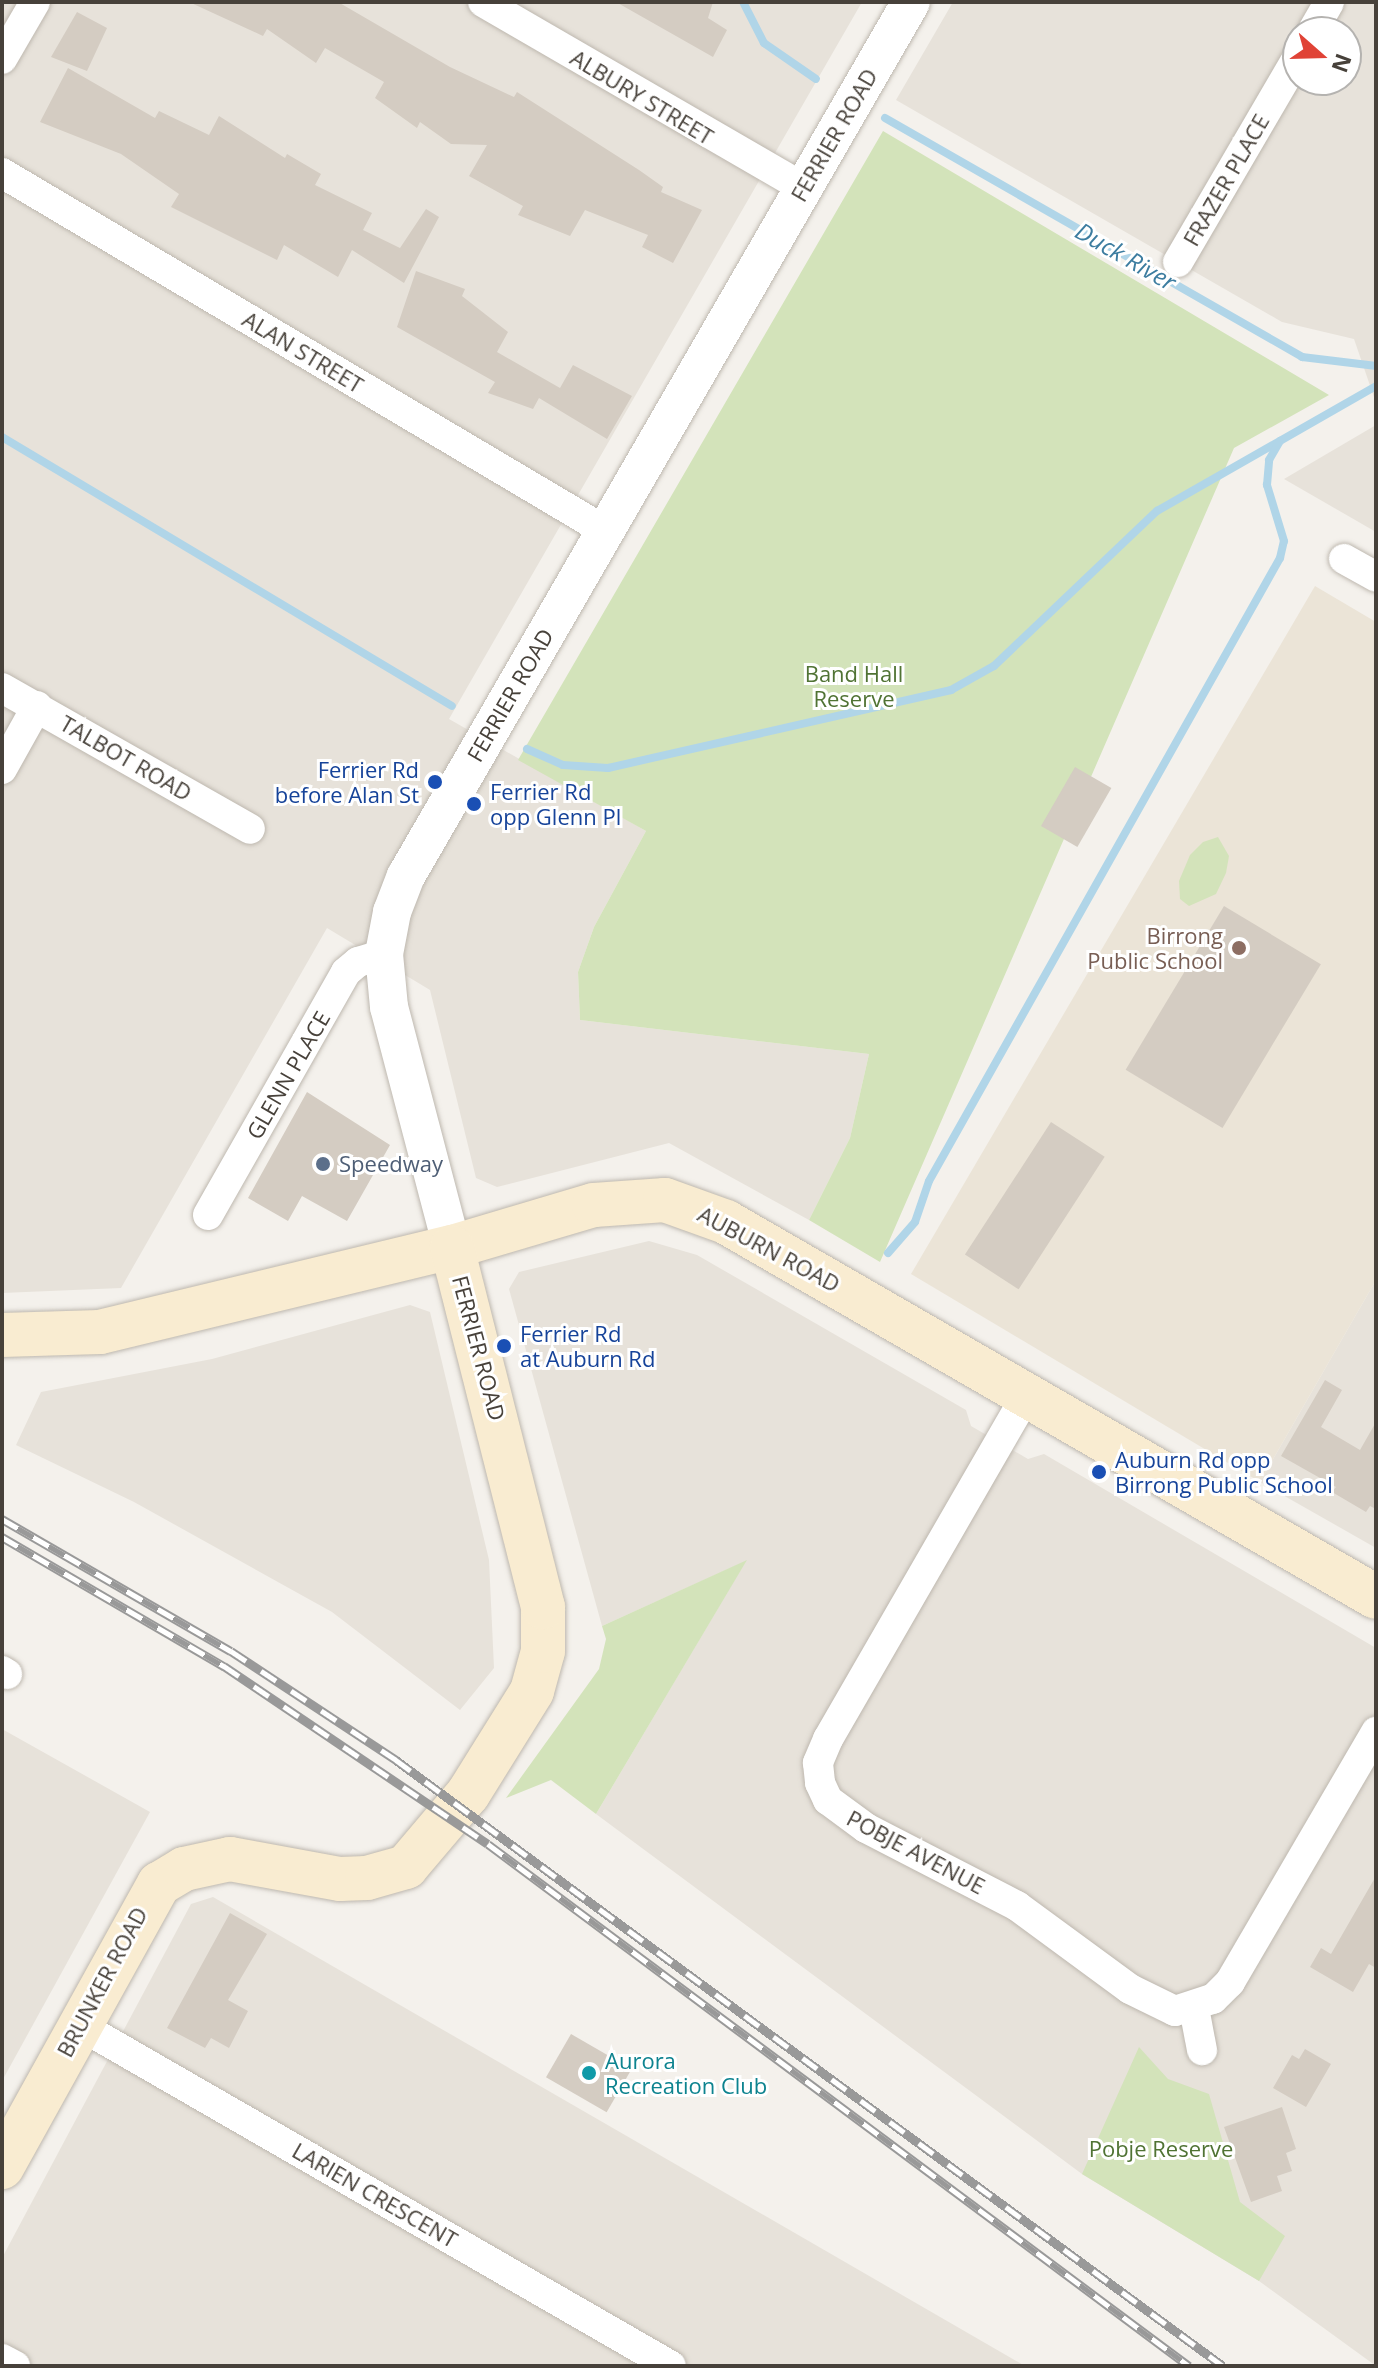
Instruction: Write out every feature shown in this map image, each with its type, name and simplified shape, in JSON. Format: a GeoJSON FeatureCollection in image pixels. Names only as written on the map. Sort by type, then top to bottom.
{"type":"FeatureCollection","features":[{"type":"Feature","properties":{"kind":"main road","name":"AUBURN ROAD"},"geometry":{"type":"LineString","coordinates":[[2,1335],[100,1332],[452,1247],[594,1205],[665,1200],[726,1222],[1376,1597]]}},
{"type":"Feature","properties":{"kind":"main road","name":"FERRIER ROAD"},"geometry":{"type":"LineString","coordinates":[[392,1873],[428,1845],[512,1730],[532,1691],[545,1632],[533,1563],[452,1247]]}},
{"type":"Feature","properties":{"kind":"main road","name":"BRUNKER ROAD"},"geometry":{"type":"LineString","coordinates":[[2,2167],[149,1896],[184,1869],[214,1860],[246,1859],[340,1879],[392,1873]]}},
{"type":"Feature","properties":{"kind":"street"},"geometry":{"type":"LineString","coordinates":[[2,59],[35,2]]}},
{"type":"Feature","properties":{"kind":"street","name":"ALBURY STREET"},"geometry":{"type":"LineString","coordinates":[[483,2],[804,188]]}},
{"type":"Feature","properties":{"kind":"street","name":"FERRIER ROAD"},"geometry":{"type":"LineString","coordinates":[[452,1247],[389,1007],[384,954],[406,876],[911,2]]}},
{"type":"Feature","properties":{"kind":"street","name":"FRAZER PLACE"},"geometry":{"type":"LineString","coordinates":[[1178,262],[1282,84]]}},
{"type":"Feature","properties":{"kind":"street","name":"ALAN STREET"},"geometry":{"type":"LineString","coordinates":[[2,173],[604,530]]}},
{"type":"Feature","properties":{"kind":"street"},"geometry":{"type":"LineString","coordinates":[[1344,559],[1376,577]]}},
{"type":"Feature","properties":{"kind":"street","name":"TALBOT ROAD"},"geometry":{"type":"LineString","coordinates":[[2,688],[250,829]]}},
{"type":"Feature","properties":{"kind":"street"},"geometry":{"type":"LineString","coordinates":[[2,769],[37,706]]}},
{"type":"Feature","properties":{"kind":"street","name":"GLENN PLACE"},"geometry":{"type":"LineString","coordinates":[[208,1215],[346,972],[358,962],[384,954]]}},
{"type":"Feature","properties":{"kind":"street","name":"POBJE AVENUE"},"geometry":{"type":"LineString","coordinates":[[1026,1396],[828,1739],[818,1763],[820,1783],[846,1816],[1017,1906],[1151,2002],[1175,2011],[1194,2008]]}},
{"type":"Feature","properties":{"kind":"street"},"geometry":{"type":"LineString","coordinates":[[1202,2050],[1194,2008],[1230,1982],[1376,1732]]}},
{"type":"Feature","properties":{"kind":"street","name":"LARIEN CRESCENT"},"geometry":{"type":"LineString","coordinates":[[79,2025],[671,2366]]}},
{"type":"Feature","properties":{"kind":"street"},"geometry":{"type":"LineString","coordinates":[[2,2359],[15,2366]]}},
{"type":"Feature","properties":{"kind":"shaded area"},"geometry":{"type":"Polygon","coordinates":[[[2,2],[862,2],[449,719],[646,831],[594,927],[578,972],[580,1020],[869,1054],[850,1138],[809,1220],[669,1143],[497,1187],[476,1178],[430,990],[327,928],[121,1288],[2,1293],[2,2]]]}},
{"type":"Feature","properties":{"kind":"shaded area"},"geometry":{"type":"Polygon","coordinates":[[[953,2],[1376,2],[1376,403],[1354,339],[1282,322],[896,100],[953,2]]]}},
{"type":"Feature","properties":{"kind":"shaded area"},"geometry":{"type":"Polygon","coordinates":[[[1376,425],[1376,532],[1284,479],[1376,425]]]}},
{"type":"Feature","properties":{"kind":"shaded area","name":"Birrong Public School"},"geometry":{"type":"Polygon","coordinates":[[[1315,586],[1376,622],[1376,1280],[1260,1482],[911,1274],[1315,586]]]}},
{"type":"Feature","properties":{"kind":"shaded area"},"geometry":{"type":"Polygon","coordinates":[[[649,1241],[697,1255],[966,1410],[971,1426],[1028,1459],[1044,1454],[1376,1648],[1376,2366],[1259,2281],[1082,2174],[596,1814],[746,1561],[602,1626],[509,1289],[519,1272],[649,1241]]]}},
{"type":"Feature","properties":{"kind":"shaded area"},"geometry":{"type":"Polygon","coordinates":[[[1376,1280],[1376,1548],[1260,1482],[1376,1280]]]}},
{"type":"Feature","properties":{"kind":"shaded area"},"geometry":{"type":"Polygon","coordinates":[[[410,1305],[430,1312],[489,1560],[494,1668],[460,1710],[332,1612],[134,1502],[16,1445],[41,1392],[212,1359],[410,1305]]]}},
{"type":"Feature","properties":{"kind":"shaded area"},"geometry":{"type":"Polygon","coordinates":[[[2,1729],[150,1812],[2,2081],[2,1729]]]}},
{"type":"Feature","properties":{"kind":"shaded area"},"geometry":{"type":"Polygon","coordinates":[[[213,1897],[1025,2366],[2,2366],[2,2258],[191,1904],[213,1897]]]}},
{"type":"Feature","properties":{"kind":"green space","name":"Band Hall Reserve"},"geometry":{"type":"Polygon","coordinates":[[[883,131],[1329,395],[1234,448],[880,1262],[809,1220],[850,1138],[869,1054],[580,1020],[578,972],[594,927],[646,831],[518,760],[883,131]]]}},
{"type":"Feature","properties":{"kind":"green space"},"geometry":{"type":"Polygon","coordinates":[[[1218,837],[1229,856],[1226,873],[1216,894],[1189,906],[1180,899],[1179,881],[1190,855],[1203,842],[1218,837]]]}},
{"type":"Feature","properties":{"kind":"green space"},"geometry":{"type":"Polygon","coordinates":[[[747,1560],[596,1814],[551,1780],[506,1798],[599,1669],[606,1639],[602,1626],[747,1560]]]}},
{"type":"Feature","properties":{"kind":"green space","name":"Pobje Reserve"},"geometry":{"type":"Polygon","coordinates":[[[1139,2047],[1168,2079],[1209,2094],[1240,2202],[1285,2236],[1259,2281],[1082,2174],[1139,2047]]]}},
{"type":"Feature","properties":{"kind":"building"},"geometry":{"type":"Polygon","coordinates":[[[189,2],[338,2],[450,67],[514,97],[517,92],[639,170],[663,187],[661,192],[702,210],[673,263],[642,247],[648,235],[585,210],[570,236],[518,215],[523,206],[469,176],[487,145],[451,144],[420,122],[417,128],[375,98],[384,82],[325,48],[316,63],[267,29],[263,36],[189,2]]]}},
{"type":"Feature","properties":{"kind":"building"},"geometry":{"type":"Polygon","coordinates":[[[616,2],[713,2],[708,18],[727,30],[713,57],[616,2]]]}},
{"type":"Feature","properties":{"kind":"building"},"geometry":{"type":"Polygon","coordinates":[[[77,12],[107,28],[87,71],[51,57],[77,12]]]}},
{"type":"Feature","properties":{"kind":"building"},"geometry":{"type":"Polygon","coordinates":[[[68,68],[155,118],[159,111],[209,135],[219,116],[285,158],[287,154],[321,174],[315,185],[372,213],[363,230],[400,248],[426,209],[439,217],[404,283],[352,250],[338,277],[284,245],[277,260],[171,207],[179,194],[121,154],[40,122],[68,68]]]}},
{"type":"Feature","properties":{"kind":"building"},"geometry":{"type":"Polygon","coordinates":[[[416,271],[465,289],[462,296],[508,332],[497,352],[560,388],[573,365],[632,396],[607,439],[539,398],[533,409],[488,393],[495,382],[397,327],[416,271]]]}},
{"type":"Feature","properties":{"kind":"building"},"geometry":{"type":"Polygon","coordinates":[[[1075,767],[1111,788],[1077,847],[1041,826],[1075,767]]]}},
{"type":"Feature","properties":{"kind":"building"},"geometry":{"type":"Polygon","coordinates":[[[1224,906],[1321,964],[1222,1128],[1126,1070],[1224,906]]]}},
{"type":"Feature","properties":{"kind":"building","name":"Speedway"},"geometry":{"type":"Polygon","coordinates":[[[307,1092],[390,1145],[347,1221],[302,1196],[288,1221],[248,1198],[307,1092]]]}},
{"type":"Feature","properties":{"kind":"building"},"geometry":{"type":"Polygon","coordinates":[[[1051,1122],[1105,1157],[1019,1289],[965,1255],[1051,1122]]]}},
{"type":"Feature","properties":{"kind":"building"},"geometry":{"type":"Polygon","coordinates":[[[1325,1380],[1342,1390],[1321,1427],[1360,1450],[1376,1422],[1376,1509],[1370,1506],[1366,1512],[1332,1492],[1336,1487],[1281,1456],[1325,1380]]]}},
{"type":"Feature","properties":{"kind":"building"},"geometry":{"type":"Polygon","coordinates":[[[1376,1876],[1376,1968],[1369,1964],[1353,1992],[1310,1967],[1321,1948],[1331,1954],[1376,1876]]]}},
{"type":"Feature","properties":{"kind":"building"},"geometry":{"type":"Polygon","coordinates":[[[230,1913],[267,1934],[228,2000],[248,2011],[229,2048],[211,2038],[205,2048],[167,2028],[230,1913]]]}},
{"type":"Feature","properties":{"kind":"building","name":"Aurora Recreation Club"},"geometry":{"type":"Polygon","coordinates":[[[571,2034],[632,2069],[607,2112],[546,2077],[571,2034]]]}},
{"type":"Feature","properties":{"kind":"building"},"geometry":{"type":"Polygon","coordinates":[[[1305,2049],[1331,2064],[1306,2107],[1273,2088],[1292,2055],[1299,2059],[1305,2049]]]}},
{"type":"Feature","properties":{"kind":"building"},"geometry":{"type":"Polygon","coordinates":[[[1282,2107],[1296,2149],[1286,2153],[1292,2171],[1277,2176],[1282,2191],[1251,2202],[1224,2127],[1282,2107]]]}},
{"type":"Feature","properties":{"kind":"waterway","name":"Duck River"},"geometry":{"type":"LineString","coordinates":[[743,2],[764,43],[816,79]]}},
{"type":"Feature","properties":{"kind":"waterway","name":"Duck River"},"geometry":{"type":"LineString","coordinates":[[885,118],[1302,357],[1376,366]]}},
{"type":"Feature","properties":{"kind":"waterway"},"geometry":{"type":"LineString","coordinates":[[527,749],[563,765],[608,768],[951,690],[994,666],[1157,511],[1376,386]]}},
{"type":"Feature","properties":{"kind":"waterway"},"geometry":{"type":"LineString","coordinates":[[2,437],[452,706]]}},
{"type":"Feature","properties":{"kind":"waterway"},"geometry":{"type":"LineString","coordinates":[[888,1253],[915,1222],[929,1181],[1280,558],[1284,541],[1267,485],[1269,460],[1280,441]]}},
{"type":"Feature","properties":{"kind":"railway"},"geometry":{"type":"LineString","coordinates":[[2,1519],[231,1651],[396,1760],[1223,2366]]}},
{"type":"Feature","properties":{"kind":"railway"},"geometry":{"type":"LineString","coordinates":[[2,1537],[224,1666],[488,1844],[1189,2366]]}},
{"type":"Feature","properties":{"kind":"place","name":"Ferrier Rd before Alan St"},"geometry":{"type":"Point","coordinates":[435,782]}},
{"type":"Feature","properties":{"kind":"place","name":"Ferrier Rd opp Glenn Pl"},"geometry":{"type":"Point","coordinates":[474,804]}},
{"type":"Feature","properties":{"kind":"place","name":"Birrong Public School"},"geometry":{"type":"Point","coordinates":[1239,948]}},
{"type":"Feature","properties":{"kind":"place","name":"Speedway"},"geometry":{"type":"Point","coordinates":[323,1164]}},
{"type":"Feature","properties":{"kind":"place","name":"Ferrier Rd at Auburn Rd"},"geometry":{"type":"Point","coordinates":[504,1346]}},
{"type":"Feature","properties":{"kind":"place","name":"Auburn Rd opp Birrong Public School"},"geometry":{"type":"Point","coordinates":[1099,1472]}},
{"type":"Feature","properties":{"kind":"place","name":"Aurora Recreation Club"},"geometry":{"type":"Point","coordinates":[589,2073]}}]}
